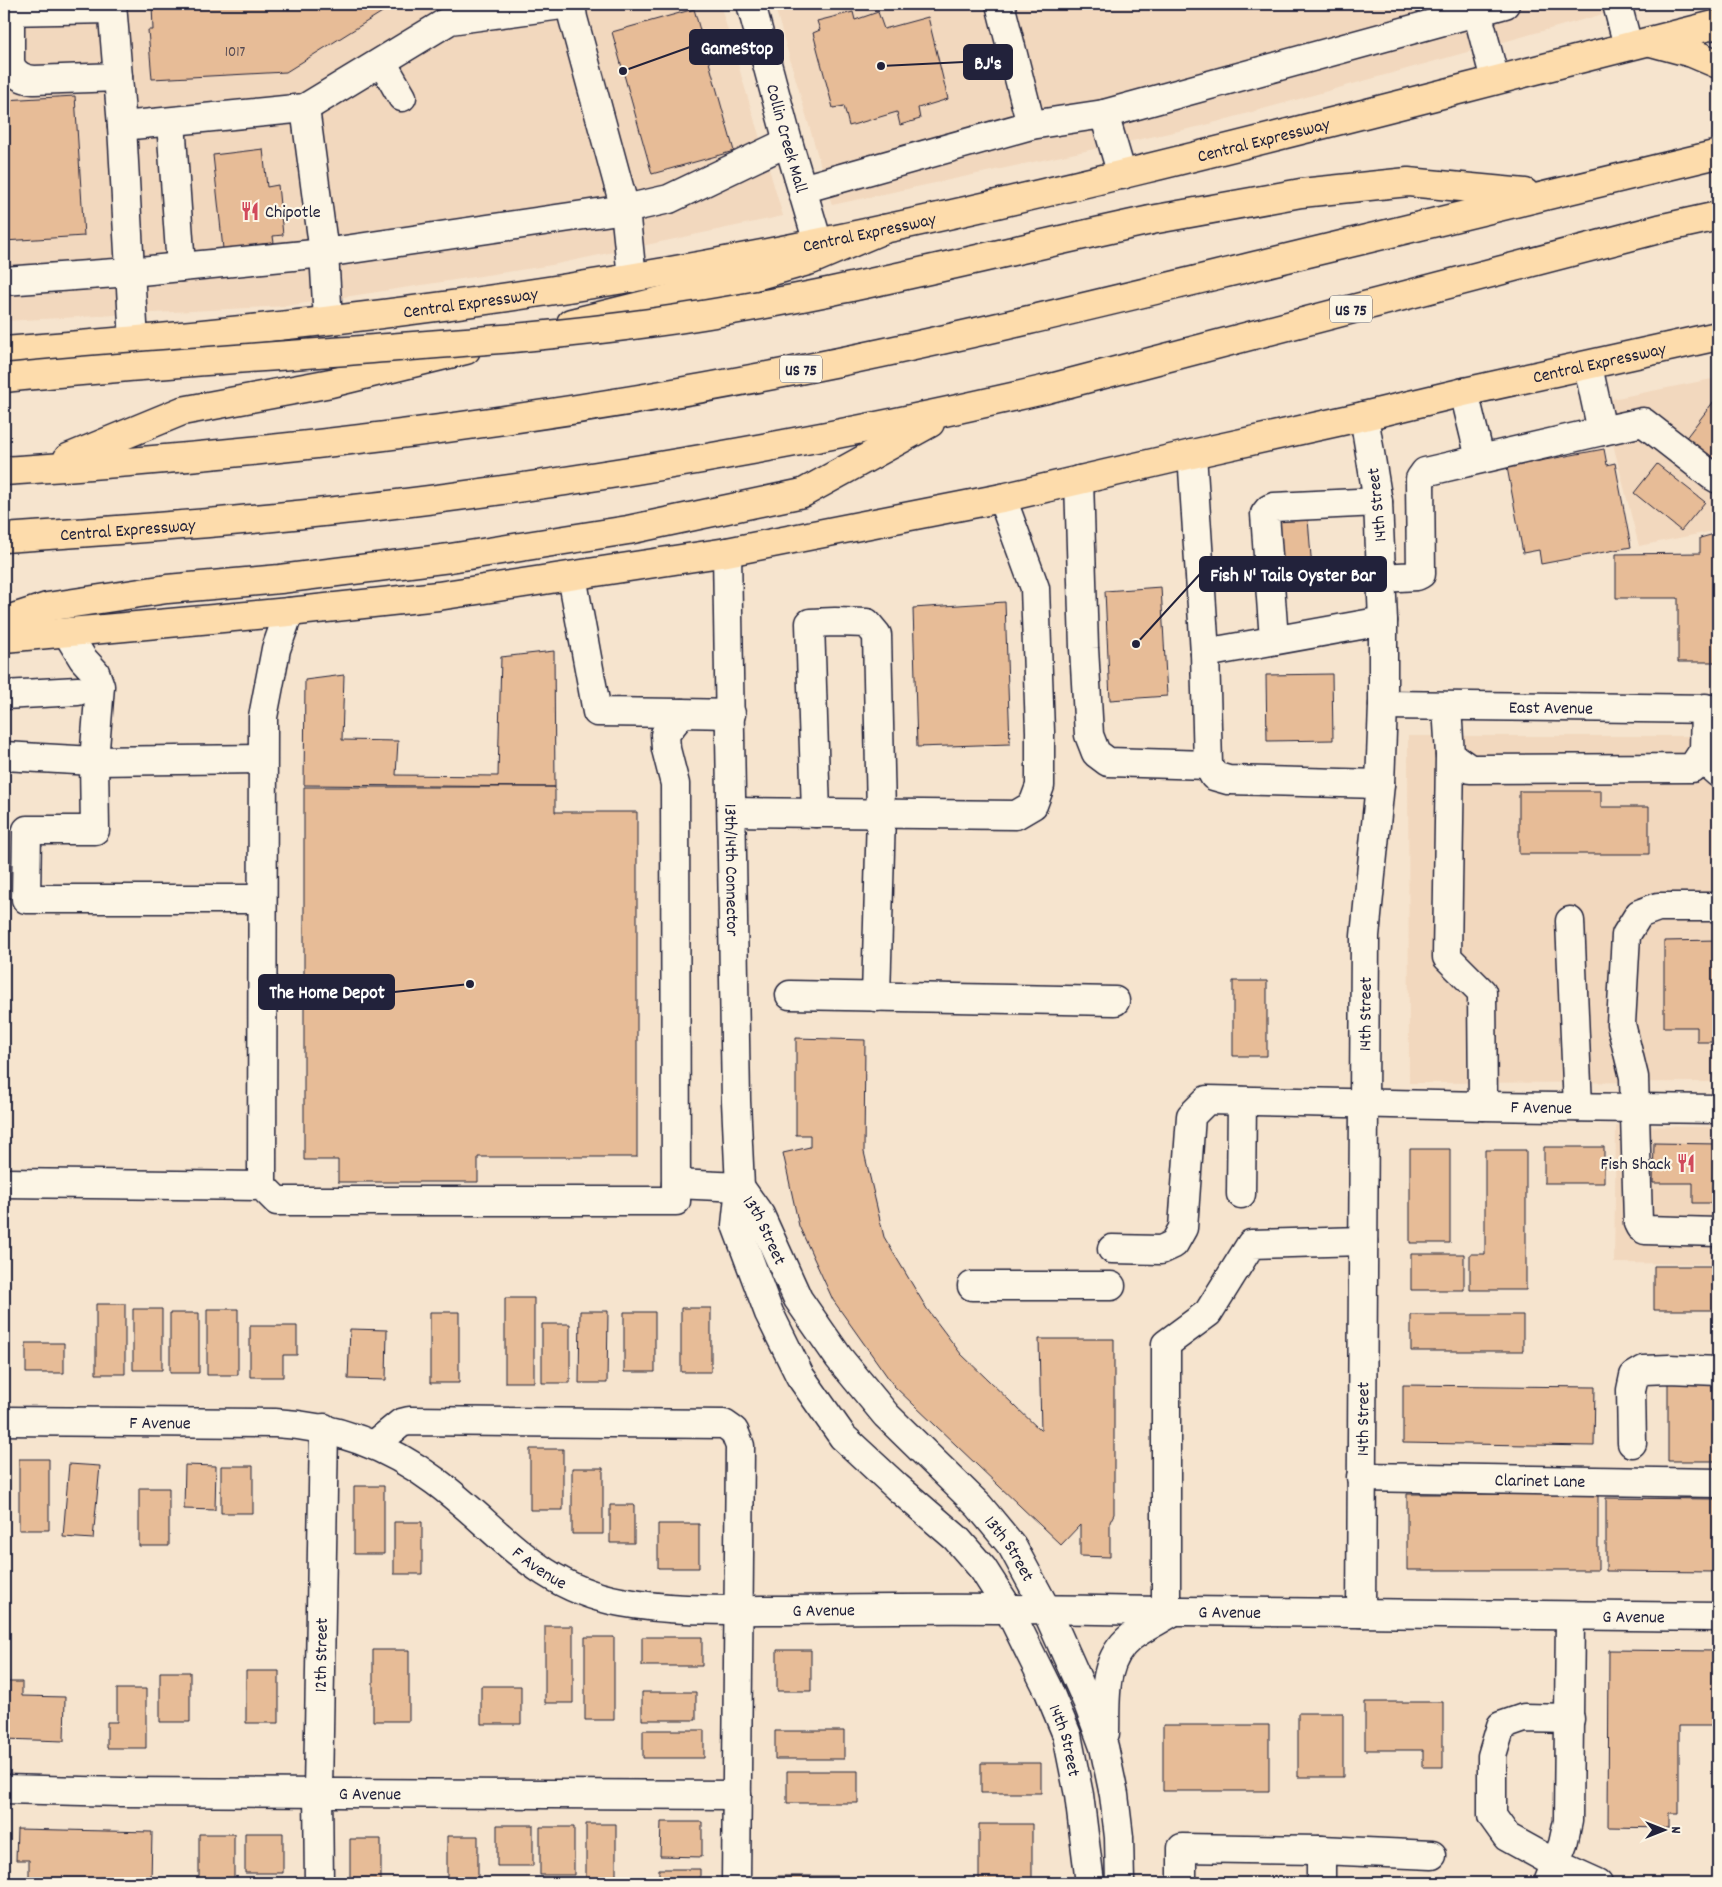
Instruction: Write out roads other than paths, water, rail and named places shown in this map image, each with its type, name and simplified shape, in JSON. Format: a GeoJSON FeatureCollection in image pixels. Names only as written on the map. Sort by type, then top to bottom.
{"type":"FeatureCollection","features":[{"type":"Feature","properties":{"kind":"main road","name":"Central Expressway"},"geometry":{"type":"LineString","coordinates":[[4,351],[134,342],[419,309],[632,278],[818,243],[1122,176],[1718,24]]}},
{"type":"Feature","properties":{"kind":"main road"},"geometry":{"type":"LineString","coordinates":[[1639,43],[1692,53],[1718,64]]}},
{"type":"Feature","properties":{"kind":"main road","name":"US 75"},"geometry":{"type":"LineString","coordinates":[[4,471],[222,453],[398,434],[574,409],[750,379],[1012,324],[1706,157]]}},
{"type":"Feature","properties":{"kind":"main road"},"geometry":{"type":"LineString","coordinates":[[4,378],[138,366],[506,339],[648,324],[866,285],[1151,220],[1301,193],[1408,182],[1546,195]]}},
{"type":"Feature","properties":{"kind":"main road","name":"Central Expressway"},"geometry":{"type":"LineString","coordinates":[[4,538],[274,517],[450,497],[711,457],[953,411],[1043,390],[1659,229],[1718,216]]}},
{"type":"Feature","properties":{"kind":"main road"},"geometry":{"type":"LineString","coordinates":[[43,468],[182,411],[331,383],[713,288],[811,260],[884,229]]}},
{"type":"Feature","properties":{"kind":"main road","name":"Central Expressway"},"geometry":{"type":"LineString","coordinates":[[4,638],[289,612],[438,596],[727,552],[1002,498],[1464,392],[1588,366],[1716,333]]}},
{"type":"Feature","properties":{"kind":"main road"},"geometry":{"type":"LineString","coordinates":[[4,621],[48,607],[158,590],[280,579],[450,558],[628,530],[803,493],[953,411]]}},
{"type":"Feature","properties":{"kind":"street"},"geometry":{"type":"LineString","coordinates":[[122,126],[305,108],[450,20],[570,4],[625,209],[632,278]]}},
{"type":"Feature","properties":{"kind":"street","name":"Collin Creek Mall"},"geometry":{"type":"LineString","coordinates":[[751,4],[788,142],[818,243]]}},
{"type":"Feature","properties":{"kind":"street"},"geometry":{"type":"LineString","coordinates":[[1000,4],[1031,125]]}},
{"type":"Feature","properties":{"kind":"street"},"geometry":{"type":"LineString","coordinates":[[802,189],[1031,125],[1104,114],[1476,8],[1505,4]]}},
{"type":"Feature","properties":{"kind":"street"},"geometry":{"type":"LineString","coordinates":[[1617,4],[1639,43]]}},
{"type":"Feature","properties":{"kind":"street"},"geometry":{"type":"LineString","coordinates":[[118,77],[25,79],[12,70],[7,11],[112,6],[118,77],[122,126],[134,342]]}},
{"type":"Feature","properties":{"kind":"street"},"geometry":{"type":"LineString","coordinates":[[1476,8],[1495,80]]}},
{"type":"Feature","properties":{"kind":"street"},"geometry":{"type":"LineString","coordinates":[[382,62],[402,97]]}},
{"type":"Feature","properties":{"kind":"street"},"geometry":{"type":"LineString","coordinates":[[305,108],[324,253],[328,320]]}},
{"type":"Feature","properties":{"kind":"street"},"geometry":{"type":"LineString","coordinates":[[1104,114],[1122,176]]}},
{"type":"Feature","properties":{"kind":"street"},"geometry":{"type":"LineString","coordinates":[[171,122],[181,267]]}},
{"type":"Feature","properties":{"kind":"street"},"geometry":{"type":"LineString","coordinates":[[4,281],[130,272],[324,253],[625,209],[669,199],[788,142]]}},
{"type":"Feature","properties":{"kind":"street"},"geometry":{"type":"LineString","coordinates":[[1588,366],[1602,431]]}},
{"type":"Feature","properties":{"kind":"street"},"geometry":{"type":"LineString","coordinates":[[1464,392],[1480,458]]}},
{"type":"Feature","properties":{"kind":"street","name":"14th Street"},"geometry":{"type":"LineString","coordinates":[[1361,1613],[1365,936],[1380,784],[1383,705],[1382,578],[1378,502],[1364,416]]}},
{"type":"Feature","properties":{"kind":"street"},"geometry":{"type":"LineString","coordinates":[[1382,578],[1417,576],[1421,574],[1420,478],[1423,474],[1480,458],[1643,422],[1711,476],[1718,479]]}},
{"type":"Feature","properties":{"kind":"street"},"geometry":{"type":"LineString","coordinates":[[1192,454],[1205,653],[1208,765],[1214,776],[1228,780],[1380,784]]}},
{"type":"Feature","properties":{"kind":"street"},"geometry":{"type":"LineString","coordinates":[[1079,480],[1084,648],[1089,735],[1096,753],[1108,762],[1208,765]]}},
{"type":"Feature","properties":{"kind":"street"},"geometry":{"type":"LineString","coordinates":[[732,812],[1016,815],[1033,806],[1040,786],[1035,588],[1002,498]]}},
{"type":"Feature","properties":{"kind":"street"},"geometry":{"type":"LineString","coordinates":[[1274,640],[1266,514],[1269,509],[1274,507],[1378,502]]}},
{"type":"Feature","properties":{"kind":"street","name":"13th/14th Connector"},"geometry":{"type":"LineString","coordinates":[[727,552],[736,1092],[740,1187]]}},
{"type":"Feature","properties":{"kind":"street"},"geometry":{"type":"LineString","coordinates":[[572,576],[597,712],[731,714]]}},
{"type":"Feature","properties":{"kind":"street"},"geometry":{"type":"LineString","coordinates":[[262,1186],[263,716],[276,649],[289,612]]}},
{"type":"Feature","properties":{"kind":"street"},"geometry":{"type":"LineString","coordinates":[[1205,653],[1383,621]]}},
{"type":"Feature","properties":{"kind":"street"},"geometry":{"type":"LineString","coordinates":[[816,813],[810,624],[835,622],[867,623],[877,635],[880,813],[876,997]]}},
{"type":"Feature","properties":{"kind":"street"},"geometry":{"type":"LineString","coordinates":[[68,632],[84,659],[96,672],[100,686],[94,761],[95,830],[27,830],[26,899],[262,899]]}},
{"type":"Feature","properties":{"kind":"street"},"geometry":{"type":"LineString","coordinates":[[4,695],[78,691]]}},
{"type":"Feature","properties":{"kind":"street","name":"East Avenue"},"geometry":{"type":"LineString","coordinates":[[1383,705],[1712,709]]}},
{"type":"Feature","properties":{"kind":"street"},"geometry":{"type":"LineString","coordinates":[[1448,707],[1450,755],[1447,956],[1482,992],[1483,1106]]}},
{"type":"Feature","properties":{"kind":"street"},"geometry":{"type":"LineString","coordinates":[[1450,755],[1470,769],[1692,768],[1709,765],[1704,750],[1712,709]]}},
{"type":"Feature","properties":{"kind":"street"},"geometry":{"type":"LineString","coordinates":[[4,1183],[262,1186],[277,1201],[676,1201],[675,784],[665,734],[682,714]]}},
{"type":"Feature","properties":{"kind":"street"},"geometry":{"type":"LineString","coordinates":[[4,756],[94,761],[262,759]]}},
{"type":"Feature","properties":{"kind":"street"},"geometry":{"type":"LineString","coordinates":[[1718,907],[1658,907],[1639,914],[1626,935],[1621,1024],[1634,1077],[1638,1223],[1645,1230],[1718,1232]]}},
{"type":"Feature","properties":{"kind":"street"},"geometry":{"type":"LineString","coordinates":[[1570,921],[1578,1107]]}},
{"type":"Feature","properties":{"kind":"street"},"geometry":{"type":"LineString","coordinates":[[790,995],[1115,1001]]}},
{"type":"Feature","properties":{"kind":"street","name":"F Avenue"},"geometry":{"type":"LineString","coordinates":[[1112,1249],[1161,1250],[1174,1244],[1183,1228],[1191,1116],[1207,1100],[1483,1106],[1718,1108]]}},
{"type":"Feature","properties":{"kind":"street"},"geometry":{"type":"LineString","coordinates":[[1241,1194],[1242,1102]]}},
{"type":"Feature","properties":{"kind":"street"},"geometry":{"type":"LineString","coordinates":[[676,1184],[740,1187]]}},
{"type":"Feature","properties":{"kind":"street","name":"13th Street"},"geometry":{"type":"LineString","coordinates":[[740,1187],[736,1225],[769,1313],[800,1376],[843,1436],[897,1488],[956,1538],[982,1569],[1008,1608]]}},
{"type":"Feature","properties":{"kind":"street","name":"13th Street"},"geometry":{"type":"LineString","coordinates":[[740,1187],[760,1215],[798,1299],[839,1358],[886,1415],[978,1506],[1012,1546],[1046,1609]]}},
{"type":"Feature","properties":{"kind":"street"},"geometry":{"type":"LineString","coordinates":[[1104,1747],[1106,1678],[1113,1659],[1132,1636],[1171,1611],[1166,1344],[1208,1313],[1251,1244],[1364,1241]]}},
{"type":"Feature","properties":{"kind":"street"},"geometry":{"type":"LineString","coordinates":[[972,1286],[1111,1286]]}},
{"type":"Feature","properties":{"kind":"street"},"geometry":{"type":"LineString","coordinates":[[1632,1443],[1631,1390],[1634,1376],[1644,1370],[1718,1371]]}},
{"type":"Feature","properties":{"kind":"street","name":"F Avenue"},"geometry":{"type":"LineString","coordinates":[[4,1421],[275,1423],[324,1428],[374,1445],[410,1464],[437,1482],[517,1552],[564,1584],[598,1597],[633,1604],[683,1609],[740,1610]]}},
{"type":"Feature","properties":{"kind":"street"},"geometry":{"type":"LineString","coordinates":[[374,1445],[401,1423],[409,1421],[724,1424],[734,1431],[740,1446],[740,1610],[736,1883]]}},
{"type":"Feature","properties":{"kind":"street","name":"12th Street"},"geometry":{"type":"LineString","coordinates":[[319,1883],[318,1792],[324,1428]]}},
{"type":"Feature","properties":{"kind":"street","name":"Clarinet Lane"},"geometry":{"type":"LineString","coordinates":[[1361,1477],[1718,1483]]}},
{"type":"Feature","properties":{"kind":"street","name":"14th Street"},"geometry":{"type":"LineString","coordinates":[[1008,1608],[1048,1689],[1067,1735],[1079,1795],[1090,1883]]}},
{"type":"Feature","properties":{"kind":"street","name":"G Avenue"},"geometry":{"type":"LineString","coordinates":[[740,1610],[1008,1608],[1718,1617]]}},
{"type":"Feature","properties":{"kind":"street","name":"14th Street"},"geometry":{"type":"LineString","coordinates":[[1046,1609],[1087,1701],[1104,1747],[1114,1795],[1119,1837],[1120,1883]]}},
{"type":"Feature","properties":{"kind":"street"},"geometry":{"type":"LineString","coordinates":[[1552,1874],[1563,1844],[1568,1821],[1570,1616]]}},
{"type":"Feature","properties":{"kind":"street"},"geometry":{"type":"LineString","coordinates":[[1570,1719],[1524,1718],[1501,1726],[1492,1756],[1492,1816],[1507,1837],[1552,1874],[1598,1883]]}},
{"type":"Feature","properties":{"kind":"street","name":"G Avenue"},"geometry":{"type":"LineString","coordinates":[[4,1788],[121,1792],[737,1794]]}},
{"type":"Feature","properties":{"kind":"street"},"geometry":{"type":"LineString","coordinates":[[1182,1883],[1182,1848],[1432,1854]]}},
{"type":"Feature","properties":{"kind":"street"},"geometry":{"type":"LineString","coordinates":[[1321,1850],[1321,1883]]}},
{"type":"Feature","properties":{"kind":"place","name":"BJ's"},"geometry":{"type":"Point","coordinates":[881,66]}},
{"type":"Feature","properties":{"kind":"place","name":"GameStop"},"geometry":{"type":"Point","coordinates":[623,71]}},
{"type":"Feature","properties":{"kind":"place","name":"Chipotle"},"geometry":{"type":"Point","coordinates":[250,211]}},
{"type":"Feature","properties":{"kind":"place","name":"Fish N' Tails Oyster Bar"},"geometry":{"type":"Point","coordinates":[1136,644]}},
{"type":"Feature","properties":{"kind":"place","name":"The Home Depot"},"geometry":{"type":"Point","coordinates":[470,984]}},
{"type":"Feature","properties":{"kind":"place","name":"Fish Shack"},"geometry":{"type":"Point","coordinates":[1686,1163]}}]}
